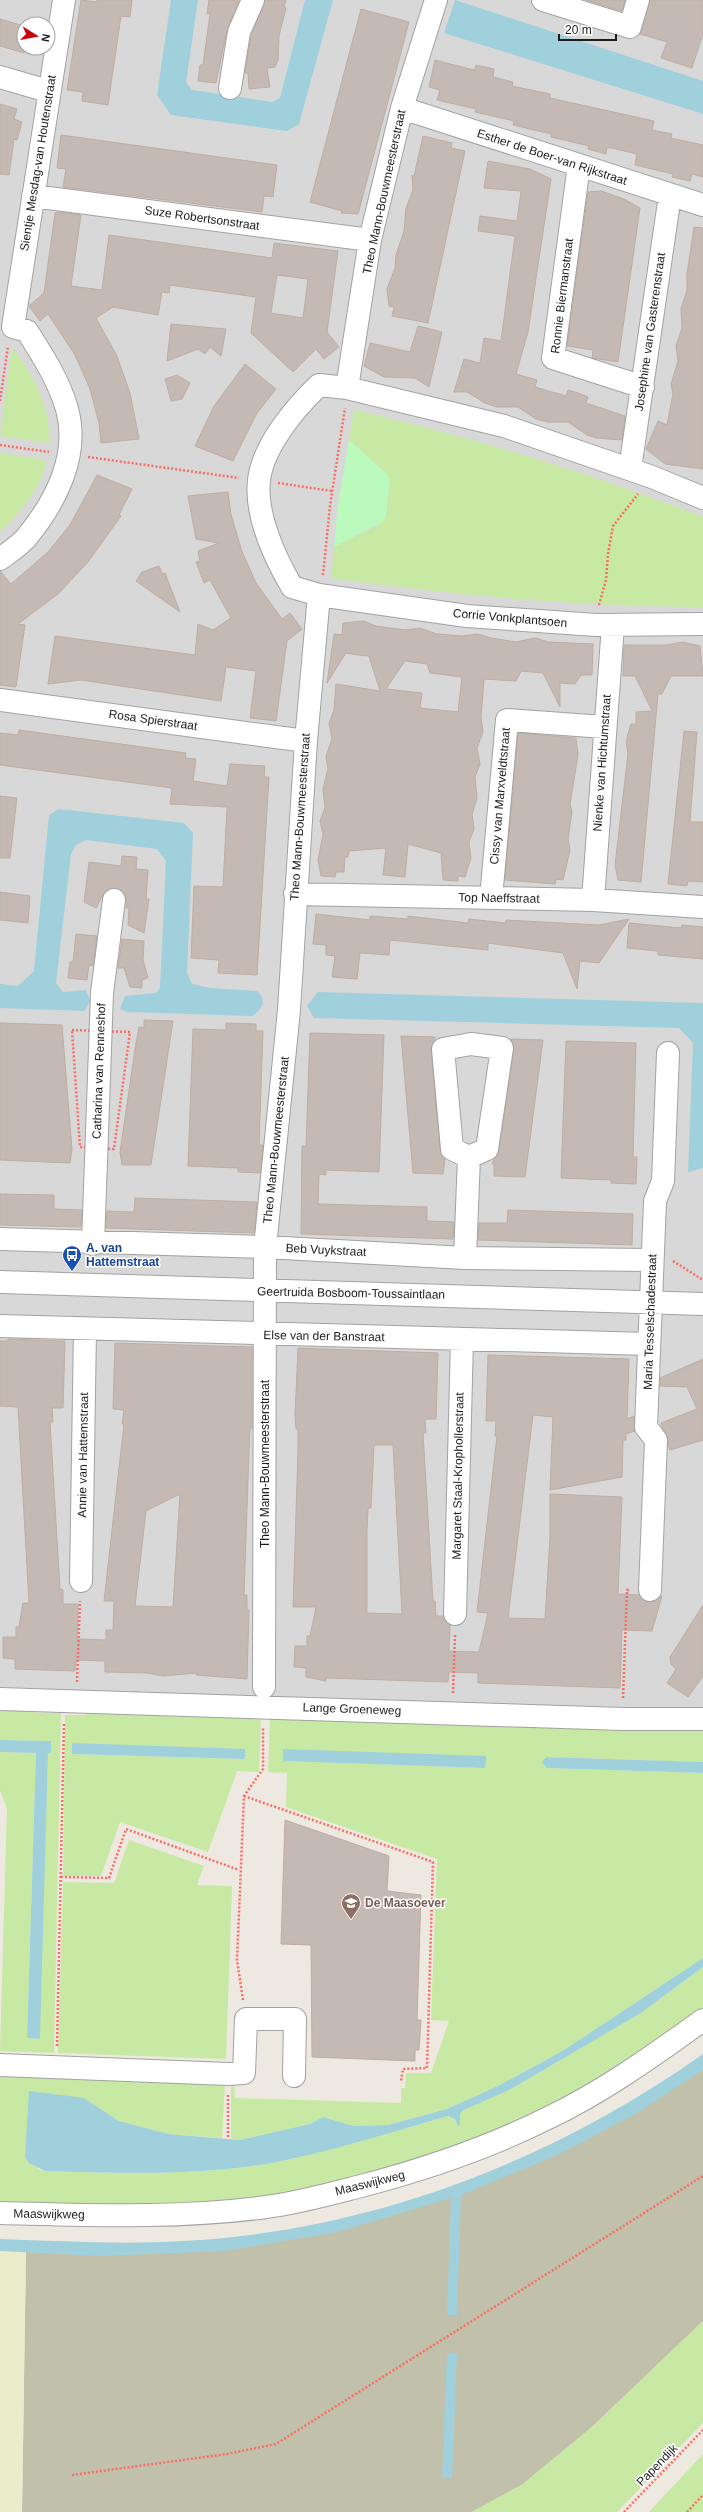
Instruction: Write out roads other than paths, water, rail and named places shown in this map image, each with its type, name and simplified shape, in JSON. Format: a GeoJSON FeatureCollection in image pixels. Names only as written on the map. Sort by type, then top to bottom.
{"type":"FeatureCollection","features":[{"type":"Feature","properties":{"kind":"street","name":"Sientje Mesdag-van Houtenstraat"},"geometry":{"type":"LineString","coordinates":[[6,326],[33,196],[48,91],[64,0]]}},
{"type":"Feature","properties":{"kind":"street"},"geometry":{"type":"LineString","coordinates":[[230,88],[239,32],[253,0]]}},
{"type":"Feature","properties":{"kind":"street","name":"Theo Mann-Bouwmeesterstraat"},"geometry":{"type":"LineString","coordinates":[[347,388],[370,240],[402,108],[436,0]]}},
{"type":"Feature","properties":{"kind":"street"},"geometry":{"type":"LineString","coordinates":[[543,0],[630,27],[638,0]]}},
{"type":"Feature","properties":{"kind":"street"},"geometry":{"type":"LineString","coordinates":[[0,77],[48,91]]}},
{"type":"Feature","properties":{"kind":"street","name":"Esther de Boer-van Rijkstraat"},"geometry":{"type":"LineString","coordinates":[[402,108],[703,205]]}},
{"type":"Feature","properties":{"kind":"street","name":"Ronnie Biermanstraat"},"geometry":{"type":"LineString","coordinates":[[579,165],[553,358],[643,387]]}},
{"type":"Feature","properties":{"kind":"street","name":"Josephine van Gasterenstraat"},"geometry":{"type":"LineString","coordinates":[[630,470],[670,195]]}},
{"type":"Feature","properties":{"kind":"street","name":"Suze Robertsonstraat"},"geometry":{"type":"LineString","coordinates":[[33,196],[370,240]]}},
{"type":"Feature","properties":{"kind":"street"},"geometry":{"type":"LineString","coordinates":[[0,559],[25,539],[55,497],[70,455],[67,410],[50,367],[27,331],[6,326]]}},
{"type":"Feature","properties":{"kind":"street"},"geometry":{"type":"LineString","coordinates":[[319,595],[292,587],[278,564],[267,537],[259,480],[267,455],[297,406],[319,385],[347,388],[504,426],[652,477],[703,498]]}},
{"type":"Feature","properties":{"kind":"street","name":"Theo Mann-Bouwmeesterstraat"},"geometry":{"type":"LineString","coordinates":[[264,1697],[265,1247],[289,1010],[295,894],[306,741],[319,595]]}},
{"type":"Feature","properties":{"kind":"street","name":"Corrie Vonkplantsoen"},"geometry":{"type":"LineString","coordinates":[[319,595],[467,616],[605,625],[703,624]]}},
{"type":"Feature","properties":{"kind":"street","name":"Nienke van Hichtumstraat"},"geometry":{"type":"LineString","coordinates":[[593,900],[604,727],[605,625]]}},
{"type":"Feature","properties":{"kind":"street","name":"Rosa Spierstraat"},"geometry":{"type":"LineString","coordinates":[[0,700],[306,741]]}},
{"type":"Feature","properties":{"kind":"street","name":"Cissy van Marxveldtstraat"},"geometry":{"type":"LineString","coordinates":[[491,898],[507,720],[604,727]]}},
{"type":"Feature","properties":{"kind":"street","name":"Top Naeffstraat"},"geometry":{"type":"LineString","coordinates":[[295,894],[593,900],[703,908]]}},
{"type":"Feature","properties":{"kind":"street","name":"Catharina van Renneshof"},"geometry":{"type":"LineString","coordinates":[[94,1244],[100,1026],[102,993],[114,900]]}},
{"type":"Feature","properties":{"kind":"street"},"geometry":{"type":"LineString","coordinates":[[471,1044],[502,1048],[487,1149],[469,1157],[452,1149],[443,1049],[471,1044]]}},
{"type":"Feature","properties":{"kind":"street","name":"Maria Tesselschadestraat"},"geometry":{"type":"LineString","coordinates":[[650,1590],[656,1440],[646,1427],[648,1344],[655,1201],[663,1181],[668,1053]]}},
{"type":"Feature","properties":{"kind":"street"},"geometry":{"type":"LineString","coordinates":[[465,1258],[469,1157]]}},
{"type":"Feature","properties":{"kind":"street","name":"Beb Vuykstraat"},"geometry":{"type":"LineString","coordinates":[[0,1239],[94,1244],[265,1247],[465,1258],[652,1260]]}},
{"type":"Feature","properties":{"kind":"street","name":"Geertruida Bosboom-Toussaintlaan"},"geometry":{"type":"LineString","coordinates":[[0,1282],[265,1292],[703,1304]]}},
{"type":"Feature","properties":{"kind":"street","name":"Else van der Banstraat"},"geometry":{"type":"LineString","coordinates":[[0,1326],[648,1344]]}},
{"type":"Feature","properties":{"kind":"street","name":"Annie van Hattemstraat"},"geometry":{"type":"LineString","coordinates":[[81,1581],[85,1329]]}},
{"type":"Feature","properties":{"kind":"street","name":"Margaret Staal-Krophollerstraat"},"geometry":{"type":"LineString","coordinates":[[455,1614],[462,1339]]}},
{"type":"Feature","properties":{"kind":"street","name":"Lange Groeneweg"},"geometry":{"type":"LineString","coordinates":[[0,1699],[70,1701],[264,1697],[452,1712],[623,1719],[703,1719]]}},
{"type":"Feature","properties":{"kind":"street"},"geometry":{"type":"LineString","coordinates":[[0,2065],[228,2074],[244,2073],[246,2019],[295,2019],[294,2076]]}},
{"type":"Feature","properties":{"kind":"street","name":"Maaswijkweg"},"geometry":{"type":"LineString","coordinates":[[0,2213],[128,2216],[202,2214],[253,2208],[341,2191],[419,2171],[486,2146],[549,2118],[631,2069],[703,2020]]}},
{"type":"Feature","properties":{"kind":"water"},"geometry":{"type":"Polygon","coordinates":[[[171,0],[198,0],[186,82],[192,90],[272,102],[280,98],[305,0],[333,0],[299,124],[287,131],[171,115],[157,95],[171,0]]]}},
{"type":"Feature","properties":{"kind":"water"},"geometry":{"type":"Polygon","coordinates":[[[455,0],[703,81],[703,114],[444,33],[455,0]]]}},
{"type":"Feature","properties":{"kind":"water"},"geometry":{"type":"Polygon","coordinates":[[[59,809],[184,823],[193,833],[187,973],[192,984],[210,988],[257,991],[263,1001],[259,1010],[252,1016],[127,1012],[120,1009],[125,996],[156,993],[160,988],[166,861],[157,849],[86,840],[76,845],[71,854],[56,983],[63,992],[86,990],[90,1000],[85,1011],[0,1008],[0,984],[18,986],[34,971],[49,815],[59,809]]]}},
{"type":"Feature","properties":{"kind":"water"},"geometry":{"type":"Polygon","coordinates":[[[318,992],[703,1003],[703,1168],[688,1172],[693,1043],[679,1028],[314,1018],[307,1006],[318,992]]]}},
{"type":"Feature","properties":{"kind":"water"},"geometry":{"type":"Polygon","coordinates":[[[0,1740],[51,1741],[51,1753],[48,1753],[40,2039],[27,2038],[36,1753],[0,1752],[0,1740]]]}},
{"type":"Feature","properties":{"kind":"water"},"geometry":{"type":"Polygon","coordinates":[[[72,1743],[245,1749],[245,1759],[72,1754],[72,1743]]]}},
{"type":"Feature","properties":{"kind":"water"},"geometry":{"type":"Polygon","coordinates":[[[283,1749],[486,1756],[485,1768],[283,1761],[283,1749]]]}},
{"type":"Feature","properties":{"kind":"water"},"geometry":{"type":"Polygon","coordinates":[[[546,1757],[703,1762],[703,1773],[547,1768],[542,1762],[546,1757]]]}},
{"type":"Feature","properties":{"kind":"water"},"geometry":{"type":"Polygon","coordinates":[[[703,1958],[703,1967],[641,2013],[511,2089],[462,2111],[460,2114],[460,2125],[458,2126],[455,2119],[448,2116],[312,2154],[266,2164],[211,2170],[156,2173],[45,2171],[29,2163],[25,2157],[29,2091],[84,2098],[119,2121],[168,2134],[240,2140],[310,2124],[323,2117],[354,2126],[388,2125],[447,2109],[500,2085],[564,2050],[703,1958]]]}},
{"type":"Feature","properties":{"kind":"water"},"geometry":{"type":"Polygon","coordinates":[[[703,2054],[703,2070],[637,2113],[560,2154],[461,2195],[457,2315],[447,2315],[451,2198],[338,2232],[224,2251],[101,2256],[0,2251],[0,2239],[137,2243],[253,2235],[322,2223],[390,2206],[456,2184],[521,2158],[584,2127],[644,2093],[703,2054]]]}},
{"type":"Feature","properties":{"kind":"water"},"geometry":{"type":"Polygon","coordinates":[[[447,2353],[457,2354],[452,2478],[442,2478],[447,2353]]]}},
{"type":"Feature","properties":{"kind":"place","name":"A. van Hattemstraat"},"geometry":{"type":"Point","coordinates":[72,1272]}},
{"type":"Feature","properties":{"kind":"place","name":"De Maasoever"},"geometry":{"type":"Point","coordinates":[351,1920]}}]}
